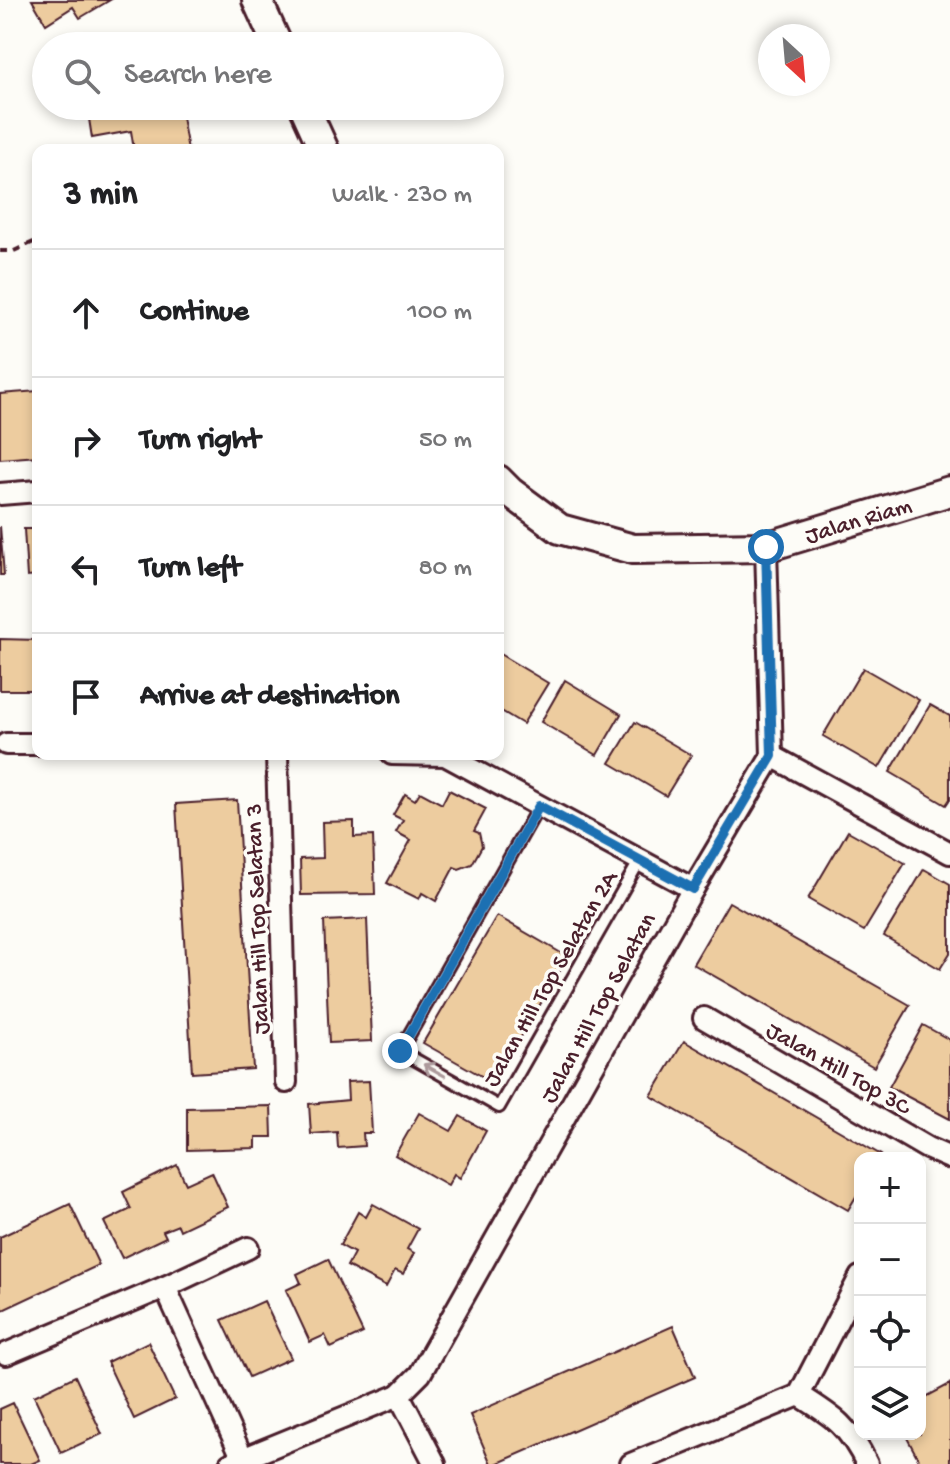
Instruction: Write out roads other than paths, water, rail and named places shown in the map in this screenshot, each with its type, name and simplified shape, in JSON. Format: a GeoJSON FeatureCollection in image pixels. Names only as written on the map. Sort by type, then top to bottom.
{"type":"FeatureCollection","features":[{"type":"Feature","properties":{"kind":"main road"},"geometry":{"type":"LineString","coordinates":[[257,0],[272,32]]}},
{"type":"Feature","properties":{"kind":"main road"},"geometry":{"type":"LineString","coordinates":[[310,120],[321,144]]}},
{"type":"Feature","properties":{"kind":"main road","name":"Jalan Riam"},"geometry":{"type":"LineString","coordinates":[[504,486],[560,529],[633,549],[766,547],[950,491]]}},
{"type":"Feature","properties":{"kind":"street"},"geometry":{"type":"LineString","coordinates":[[0,494],[32,491]]}},
{"type":"Feature","properties":{"kind":"street"},"geometry":{"type":"LineString","coordinates":[[766,547],[772,756],[950,853]]}},
{"type":"Feature","properties":{"kind":"street"},"geometry":{"type":"LineString","coordinates":[[6,744],[32,744]]}},
{"type":"Feature","properties":{"kind":"street","name":"Jalan Hill Top Selatan"},"geometry":{"type":"LineString","coordinates":[[399,1395],[420,1374],[693,889],[772,756]]}},
{"type":"Feature","properties":{"kind":"street","name":"Jalan Hill Top Selatan 3"},"geometry":{"type":"LineString","coordinates":[[277,760],[286,1082]]}},
{"type":"Feature","properties":{"kind":"street"},"geometry":{"type":"LineString","coordinates":[[454,760],[693,889]]}},
{"type":"Feature","properties":{"kind":"street","name":"Jalan Hill Top 3C"},"geometry":{"type":"LineString","coordinates":[[704,1018],[920,1152]]}},
{"type":"Feature","properties":{"kind":"street","name":"Jalan Hill Top 3C"},"geometry":{"type":"LineString","coordinates":[[926,1154],[950,1158]]}},
{"type":"Feature","properties":{"kind":"street"},"geometry":{"type":"LineString","coordinates":[[6,1354],[165,1287],[248,1248]]}},
{"type":"Feature","properties":{"kind":"street"},"geometry":{"type":"LineString","coordinates":[[165,1287],[236,1462],[399,1395],[435,1464]]}},
{"type":"Feature","properties":{"kind":"street"},"geometry":{"type":"LineString","coordinates":[[631,1464],[799,1395],[854,1289]]}},
{"type":"Feature","properties":{"kind":"street"},"geometry":{"type":"LineString","coordinates":[[799,1395],[841,1422],[867,1464]]}},
{"type":"Feature","properties":{"kind":"lane","name":"Jalan Hill Top Selatan 2A"},"geometry":{"type":"LineString","coordinates":[[539,806],[400,1051],[499,1107],[640,860]]}}]}
